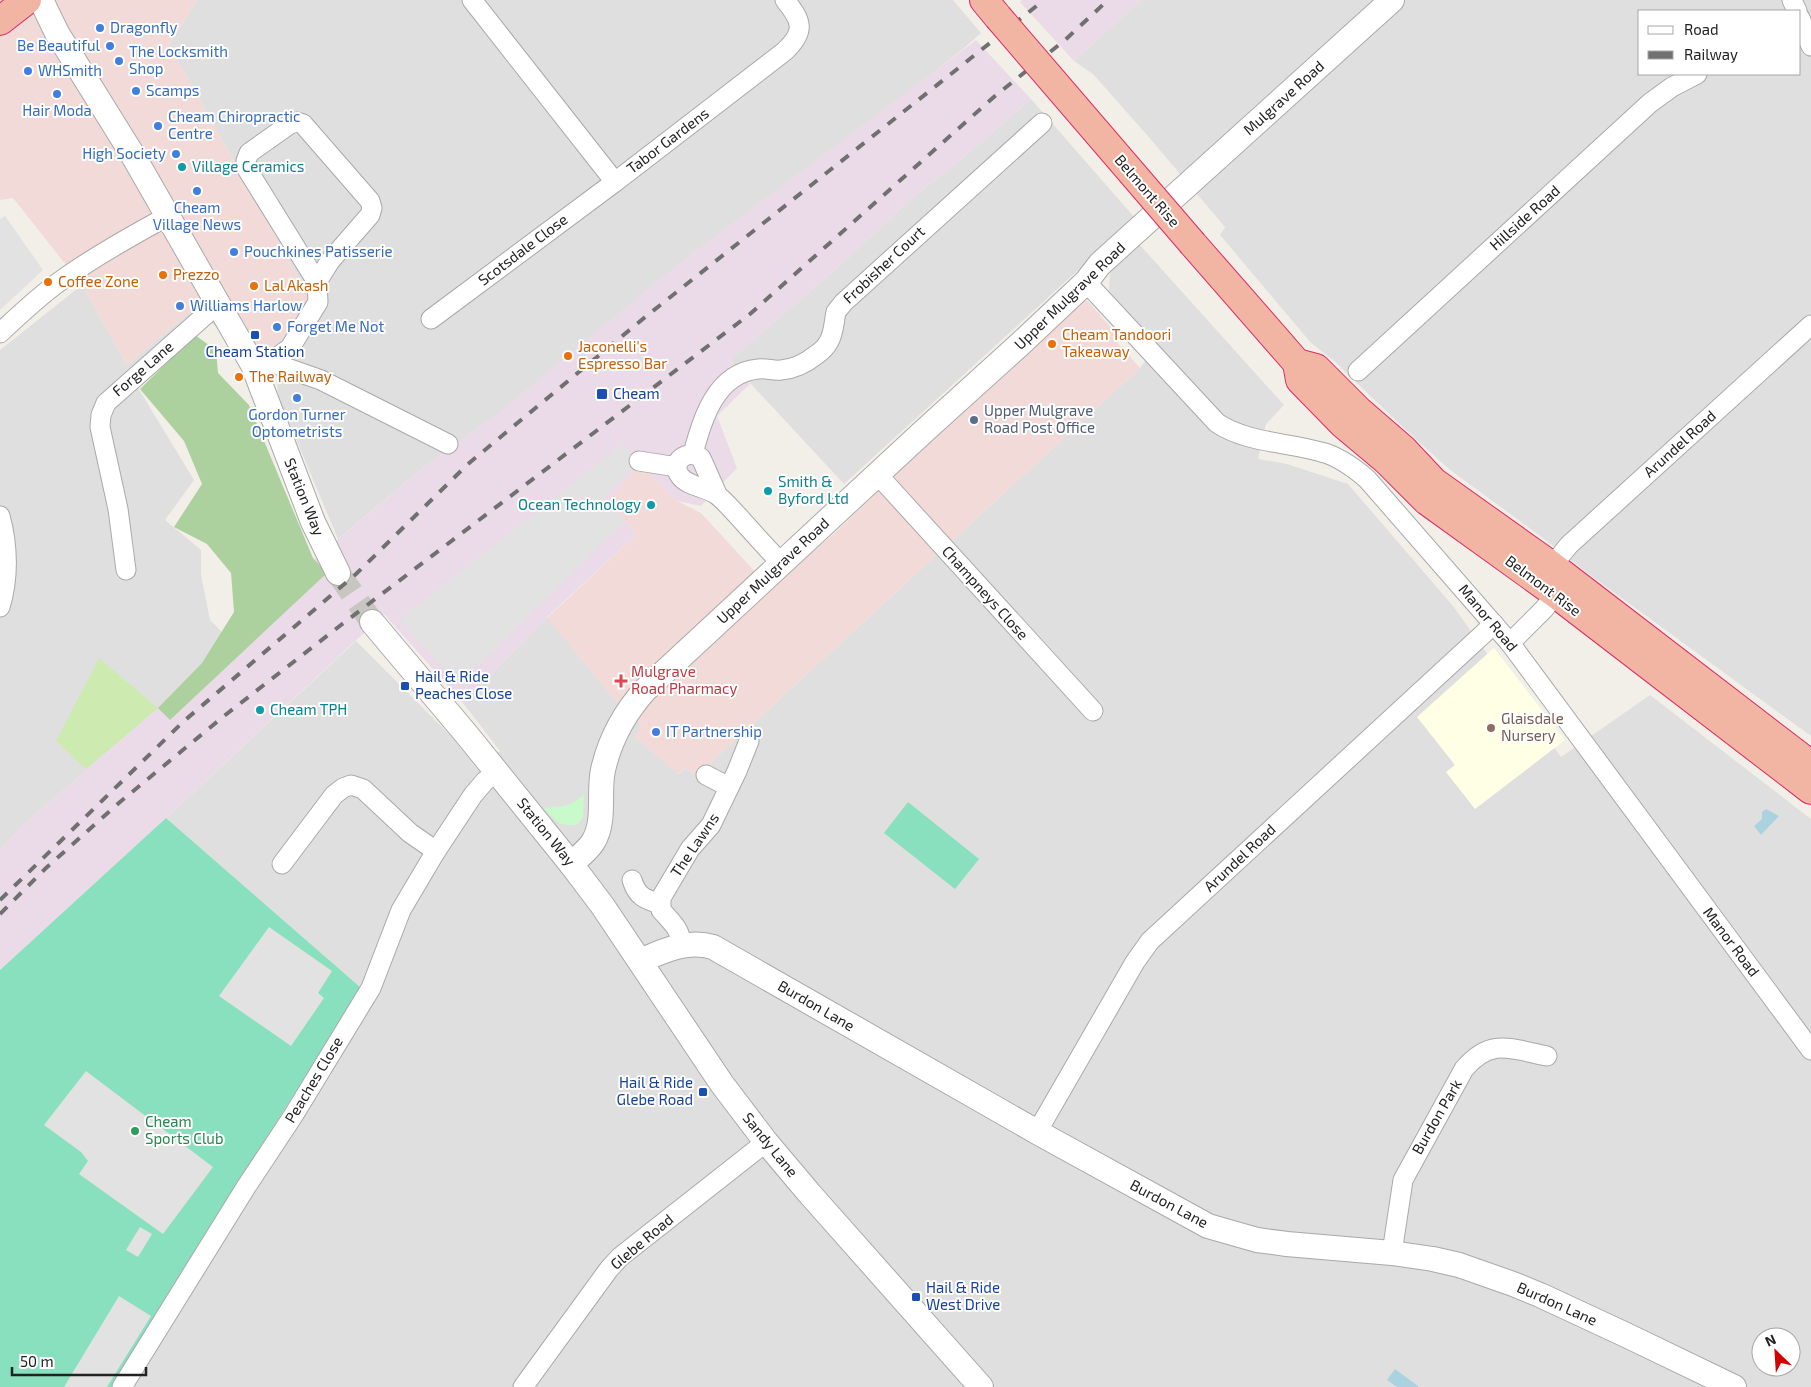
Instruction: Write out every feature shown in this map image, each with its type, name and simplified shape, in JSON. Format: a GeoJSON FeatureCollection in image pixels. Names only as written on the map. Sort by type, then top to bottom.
{"type":"FeatureCollection","features":[{"type":"Feature","properties":{"kind":"highway"},"geometry":{"type":"LineString","coordinates":[[0,21],[27,0]]}},
{"type":"Feature","properties":{"kind":"highway","name":"Belmont Rise"},"geometry":{"type":"LineString","coordinates":[[991,9],[1297,363],[1300,380],[1343,424],[1386,460],[1427,501],[1556,594],[1811,790]]}},
{"type":"Feature","properties":{"kind":"highway","name":"Belmont Rise"},"geometry":{"type":"LineString","coordinates":[[1297,363],[1316,368],[1358,410],[1403,449],[1434,482],[1552,566],[1811,765]]}},
{"type":"Feature","properties":{"kind":"street","name":"Station Way"},"geometry":{"type":"LineString","coordinates":[[41,0],[57,33],[131,152],[218,303],[261,364],[313,522],[338,573]]}},
{"type":"Feature","properties":{"kind":"street","name":"Tabor Gardens"},"geometry":{"type":"LineString","coordinates":[[472,0],[615,182],[785,51],[794,42],[800,31],[798,21],[793,10],[785,0]]}},
{"type":"Feature","properties":{"kind":"street","name":"Mulgrave Road"},"geometry":{"type":"LineString","coordinates":[[1175,196],[1392,0]]}},
{"type":"Feature","properties":{"kind":"street","name":"Hillside Road"},"geometry":{"type":"LineString","coordinates":[[1358,371],[1650,103],[1672,87],[1695,75]]}},
{"type":"Feature","properties":{"kind":"street"},"geometry":{"type":"LineString","coordinates":[[261,364],[290,348],[318,302],[317,282],[247,169],[246,161],[249,153],[290,124],[297,122],[304,124],[370,201],[372,208],[370,215],[330,261],[317,282]]}},
{"type":"Feature","properties":{"kind":"street","name":"Frobisher Court"},"geometry":{"type":"LineString","coordinates":[[692,454],[707,410],[715,397],[735,378],[746,371],[792,368],[804,363],[827,346],[832,337],[836,313],[843,303],[1042,122]]}},
{"type":"Feature","properties":{"kind":"street","name":"Scotsdale Close"},"geometry":{"type":"LineString","coordinates":[[431,319],[615,182]]}},
{"type":"Feature","properties":{"kind":"street","name":"Upper Mulgrave Road"},"geometry":{"type":"LineString","coordinates":[[578,873],[587,850],[596,837],[600,818],[603,769],[613,739],[624,716],[654,680],[1086,282],[1100,264],[1175,196]]}},
{"type":"Feature","properties":{"kind":"street"},"geometry":{"type":"LineString","coordinates":[[0,333],[38,298],[59,282],[94,259],[168,216]]}},
{"type":"Feature","properties":{"kind":"street","name":"Manor Road"},"geometry":{"type":"LineString","coordinates":[[1086,282],[1217,423],[1236,434],[1323,452],[1352,466],[1367,479],[1510,643],[1811,1050]]}},
{"type":"Feature","properties":{"kind":"street","name":"Forge Lane"},"geometry":{"type":"LineString","coordinates":[[126,570],[118,509],[100,427],[101,415],[106,403],[218,303]]}},
{"type":"Feature","properties":{"kind":"street","name":"Arundel Road"},"geometry":{"type":"LineString","coordinates":[[1552,566],[1569,545],[1811,325]]}},
{"type":"Feature","properties":{"kind":"street"},"geometry":{"type":"LineString","coordinates":[[261,364],[320,380],[448,444]]}},
{"type":"Feature","properties":{"kind":"street"},"geometry":{"type":"LineString","coordinates":[[717,494],[686,482],[679,476],[677,467],[680,458],[692,454],[697,455],[704,461],[717,494],[781,563]]}},
{"type":"Feature","properties":{"kind":"street"},"geometry":{"type":"LineString","coordinates":[[639,461],[677,467]]}},
{"type":"Feature","properties":{"kind":"street","name":"Champneys Close"},"geometry":{"type":"LineString","coordinates":[[878,475],[1093,711]]}},
{"type":"Feature","properties":{"kind":"street"},"geometry":{"type":"LineString","coordinates":[[0,516],[6,551],[6,576],[0,607]]}},
{"type":"Feature","properties":{"kind":"street"},"geometry":{"type":"LineString","coordinates":[[1510,643],[1544,609],[1556,594]]}},
{"type":"Feature","properties":{"kind":"street","name":"Station Way"},"geometry":{"type":"LineString","coordinates":[[372,622],[497,771],[578,873]]}},
{"type":"Feature","properties":{"kind":"street","name":"Arundel Road"},"geometry":{"type":"LineString","coordinates":[[1037,1132],[1134,962],[1150,941],[1494,624]]}},
{"type":"Feature","properties":{"kind":"street","name":"The Lawns"},"geometry":{"type":"LineString","coordinates":[[660,904],[668,885],[690,849],[711,824],[749,740]]}},
{"type":"Feature","properties":{"kind":"street","name":"Peaches Close"},"geometry":{"type":"LineString","coordinates":[[122,1387],[246,1187],[293,1116],[370,988],[401,910],[436,851],[473,795],[497,771]]}},
{"type":"Feature","properties":{"kind":"street"},"geometry":{"type":"LineString","coordinates":[[706,775],[729,787]]}},
{"type":"Feature","properties":{"kind":"street"},"geometry":{"type":"LineString","coordinates":[[282,864],[334,795],[351,785],[364,789],[410,833],[436,851]]}},
{"type":"Feature","properties":{"kind":"street","name":"Sandy Lane"},"geometry":{"type":"LineString","coordinates":[[578,873],[640,961],[722,1084],[766,1142],[981,1387]]}},
{"type":"Feature","properties":{"kind":"street"},"geometry":{"type":"LineString","coordinates":[[632,880],[636,891],[648,900],[660,904],[662,910],[676,925],[680,933],[682,945]]}},
{"type":"Feature","properties":{"kind":"street","name":"Burdon Lane"},"geometry":{"type":"LineString","coordinates":[[640,961],[682,945],[702,944],[713,947],[1037,1132],[1208,1226],[1257,1240],[1392,1253],[1459,1265],[1513,1284],[1626,1334],[1734,1387]]}},
{"type":"Feature","properties":{"kind":"street","name":"Burdon Park"},"geometry":{"type":"LineString","coordinates":[[1392,1253],[1403,1180],[1464,1069],[1473,1059],[1496,1047],[1547,1056]]}},
{"type":"Feature","properties":{"kind":"street","name":"Glebe Road"},"geometry":{"type":"LineString","coordinates":[[523,1387],[609,1269],[620,1257],[766,1142]]}},
{"type":"Feature","properties":{"kind":"shaded area"},"geometry":{"type":"Polygon","coordinates":[[[0,0],[197,0],[169,45],[312,302],[275,346],[240,352],[197,306],[127,365],[82,285],[13,198],[0,200],[0,0]]]}},
{"type":"Feature","properties":{"kind":"shaded area"},"geometry":{"type":"Polygon","coordinates":[[[197,0],[953,0],[981,33],[495,416],[424,467],[338,539],[278,396],[275,346],[312,302],[169,45],[197,0]]]}},
{"type":"Feature","properties":{"kind":"shaded area"},"geometry":{"type":"Polygon","coordinates":[[[1022,0],[1141,0],[1074,61],[1020,2],[1022,0]]]}},
{"type":"Feature","properties":{"kind":"shaded area"},"geometry":{"type":"Polygon","coordinates":[[[1141,0],[1811,0],[1811,736],[1586,572],[1449,469],[1333,360],[1311,343],[1220,235],[1225,227],[1093,74],[1074,61],[1141,0]]]}},
{"type":"Feature","properties":{"kind":"shaded area"},"geometry":{"type":"Polygon","coordinates":[[[976,40],[1031,99],[962,159],[913,197],[835,270],[730,360],[750,384],[717,416],[737,468],[701,506],[677,501],[641,466],[609,498],[636,535],[547,617],[463,703],[384,614],[0,970],[0,850],[22,826],[196,676],[311,562],[424,467],[495,416],[677,265],[976,40]]]}},
{"type":"Feature","properties":{"kind":"shaded area"},"geometry":{"type":"Polygon","coordinates":[[[1031,99],[1135,218],[844,484],[730,360],[835,270],[913,197],[962,159],[1031,99]]]}},
{"type":"Feature","properties":{"kind":"shaded area"},"geometry":{"type":"Polygon","coordinates":[[[5,216],[43,270],[0,310],[0,219],[5,216]]]}},
{"type":"Feature","properties":{"kind":"shaded area"},"geometry":{"type":"Polygon","coordinates":[[[1139,244],[1284,405],[1266,424],[1258,459],[1287,464],[1348,484],[1453,606],[1561,757],[1650,695],[1811,819],[1811,1387],[113,1387],[187,1264],[360,988],[166,818],[356,641],[453,738],[477,769],[500,751],[463,703],[547,617],[617,702],[641,725],[635,737],[679,774],[685,768],[696,776],[1140,368],[1156,346],[1109,291],[1110,270],[1139,244]]]}},
{"type":"Feature","properties":{"kind":"shaded area"},"geometry":{"type":"Polygon","coordinates":[[[82,285],[127,365],[197,306],[207,318],[135,383],[194,480],[165,520],[201,550],[201,575],[210,620],[228,638],[196,676],[22,826],[0,850],[0,350],[82,285]]]}},
{"type":"Feature","properties":{"kind":"shaded area"},"geometry":{"type":"Polygon","coordinates":[[[1082,295],[1118,335],[1115,340],[1140,368],[696,776],[685,768],[678,774],[635,737],[641,725],[617,702],[547,618],[636,535],[609,498],[641,465],[677,501],[701,513],[770,588],[836,532],[1082,295]]]}},
{"type":"Feature","properties":{"kind":"shaded area"},"geometry":{"type":"Polygon","coordinates":[[[623,444],[639,461],[604,497],[625,521],[458,685],[400,619],[623,444]]]}},
{"type":"Feature","properties":{"kind":"shaded area","name":"Glaisdale Nursery"},"geometry":{"type":"Polygon","coordinates":[[[1494,648],[1565,740],[1475,809],[1446,772],[1455,765],[1417,717],[1494,648]]]}},
{"type":"Feature","properties":{"kind":"shaded area"},"geometry":{"type":"Polygon","coordinates":[[[269,927],[332,971],[318,993],[324,998],[291,1046],[219,996],[269,927]]]}},
{"type":"Feature","properties":{"kind":"shaded area"},"geometry":{"type":"Polygon","coordinates":[[[86,1071],[213,1167],[163,1234],[79,1174],[88,1161],[81,1152],[44,1125],[86,1071]]]}},
{"type":"Feature","properties":{"kind":"shaded area"},"geometry":{"type":"Polygon","coordinates":[[[140,1227],[152,1234],[138,1257],[126,1250],[140,1227]]]}},
{"type":"Feature","properties":{"kind":"shaded area"},"geometry":{"type":"Polygon","coordinates":[[[119,1296],[151,1316],[107,1387],[64,1387],[119,1296]]]}},
{"type":"Feature","properties":{"kind":"green space"},"geometry":{"type":"Polygon","coordinates":[[[195,335],[216,350],[218,373],[249,405],[313,558],[327,573],[170,720],[158,708],[202,663],[234,612],[231,573],[207,544],[174,527],[202,484],[184,441],[140,389],[195,335]]]}},
{"type":"Feature","properties":{"kind":"green space"},"geometry":{"type":"Polygon","coordinates":[[[99,658],[158,708],[86,769],[56,741],[99,658]]]}},
{"type":"Feature","properties":{"kind":"green space"},"geometry":{"type":"Polygon","coordinates":[[[584,794],[583,817],[578,824],[562,824],[555,820],[544,808],[561,807],[571,804],[584,794]]]}},
{"type":"Feature","properties":{"kind":"green space"},"geometry":{"type":"Polygon","coordinates":[[[908,802],[979,859],[955,889],[884,833],[908,802]]]}},
{"type":"Feature","properties":{"kind":"green space","name":"Cheam Sports Club"},"geometry":{"type":"Polygon","coordinates":[[[166,818],[361,988],[187,1264],[113,1387],[0,1387],[0,970],[166,818]]]}},
{"type":"Feature","properties":{"kind":"water"},"geometry":{"type":"Polygon","coordinates":[[[1766,809],[1779,816],[1761,835],[1754,826],[1762,819],[1762,812],[1766,809]]]}},
{"type":"Feature","properties":{"kind":"water"},"geometry":{"type":"Polygon","coordinates":[[[1395,1369],[1418,1387],[1397,1387],[1387,1380],[1395,1369]]]}},
{"type":"Feature","properties":{"kind":"tunnel"},"geometry":{"type":"LineString","coordinates":[[338,573],[372,622]]}},
{"type":"Feature","properties":{"kind":"railway"},"geometry":{"type":"LineString","coordinates":[[0,900],[184,721],[356,574],[468,464],[644,318],[1044,0]]}},
{"type":"Feature","properties":{"kind":"railway"},"geometry":{"type":"LineString","coordinates":[[0,914],[46,868],[120,802],[224,716],[750,314],[995,96],[1065,40],[1108,0]]}},
{"type":"Feature","properties":{"kind":"place","name":"Dragonfly"},"geometry":{"type":"Point","coordinates":[100,28]}},
{"type":"Feature","properties":{"kind":"place","name":"Be Beautiful"},"geometry":{"type":"Point","coordinates":[110,46]}},
{"type":"Feature","properties":{"kind":"place","name":"The Locksmith Shop"},"geometry":{"type":"Point","coordinates":[119,61]}},
{"type":"Feature","properties":{"kind":"place","name":"WHSmith"},"geometry":{"type":"Point","coordinates":[28,71]}},
{"type":"Feature","properties":{"kind":"place","name":"Scamps"},"geometry":{"type":"Point","coordinates":[136,91]}},
{"type":"Feature","properties":{"kind":"place","name":"Hair Moda"},"geometry":{"type":"Point","coordinates":[57,94]}},
{"type":"Feature","properties":{"kind":"place","name":"Cheam Chiropractic Centre"},"geometry":{"type":"Point","coordinates":[158,126]}},
{"type":"Feature","properties":{"kind":"place","name":"High Society"},"geometry":{"type":"Point","coordinates":[176,154]}},
{"type":"Feature","properties":{"kind":"place","name":"Village Ceramics"},"geometry":{"type":"Point","coordinates":[182,167]}},
{"type":"Feature","properties":{"kind":"place","name":"Cheam Village News"},"geometry":{"type":"Point","coordinates":[197,191]}},
{"type":"Feature","properties":{"kind":"place","name":"Pouchkines Patisserie"},"geometry":{"type":"Point","coordinates":[234,252]}},
{"type":"Feature","properties":{"kind":"place","name":"Prezzo"},"geometry":{"type":"Point","coordinates":[163,275]}},
{"type":"Feature","properties":{"kind":"place","name":"Coffee Zone"},"geometry":{"type":"Point","coordinates":[48,282]}},
{"type":"Feature","properties":{"kind":"place","name":"Lal Akash"},"geometry":{"type":"Point","coordinates":[254,286]}},
{"type":"Feature","properties":{"kind":"place","name":"Williams Harlow"},"geometry":{"type":"Point","coordinates":[180,306]}},
{"type":"Feature","properties":{"kind":"place","name":"Forget Me Not"},"geometry":{"type":"Point","coordinates":[277,327]}},
{"type":"Feature","properties":{"kind":"place","name":"Cheam Station"},"geometry":{"type":"Point","coordinates":[255,335]}},
{"type":"Feature","properties":{"kind":"place","name":"Cheam Tandoori Takeaway"},"geometry":{"type":"Point","coordinates":[1052,344]}},
{"type":"Feature","properties":{"kind":"place","name":"Jaconelli's Espresso Bar"},"geometry":{"type":"Point","coordinates":[568,356]}},
{"type":"Feature","properties":{"kind":"place","name":"The Railway"},"geometry":{"type":"Point","coordinates":[239,377]}},
{"type":"Feature","properties":{"kind":"place","name":"Cheam"},"geometry":{"type":"Point","coordinates":[602,394]}},
{"type":"Feature","properties":{"kind":"place","name":"Gordon Turner Optometrists"},"geometry":{"type":"Point","coordinates":[297,398]}},
{"type":"Feature","properties":{"kind":"place","name":"Upper Mulgrave Road Post Office"},"geometry":{"type":"Point","coordinates":[974,420]}},
{"type":"Feature","properties":{"kind":"place","name":"Smith & Byford Ltd"},"geometry":{"type":"Point","coordinates":[768,491]}},
{"type":"Feature","properties":{"kind":"place","name":"Ocean Technology"},"geometry":{"type":"Point","coordinates":[651,505]}},
{"type":"Feature","properties":{"kind":"place","name":"Mulgrave Road Pharmacy"},"geometry":{"type":"Point","coordinates":[621,681]}},
{"type":"Feature","properties":{"kind":"place","name":"Hail & Ride Peaches Close"},"geometry":{"type":"Point","coordinates":[405,686]}},
{"type":"Feature","properties":{"kind":"place","name":"Cheam TPH"},"geometry":{"type":"Point","coordinates":[260,710]}},
{"type":"Feature","properties":{"kind":"place","name":"Glaisdale Nursery"},"geometry":{"type":"Point","coordinates":[1491,728]}},
{"type":"Feature","properties":{"kind":"place","name":"IT Partnership"},"geometry":{"type":"Point","coordinates":[656,732]}},
{"type":"Feature","properties":{"kind":"place","name":"Hail & Ride Glebe Road"},"geometry":{"type":"Point","coordinates":[703,1092]}},
{"type":"Feature","properties":{"kind":"place","name":"Cheam Sports Club"},"geometry":{"type":"Point","coordinates":[135,1131]}},
{"type":"Feature","properties":{"kind":"place","name":"Hail & Ride West Drive"},"geometry":{"type":"Point","coordinates":[916,1297]}}]}
